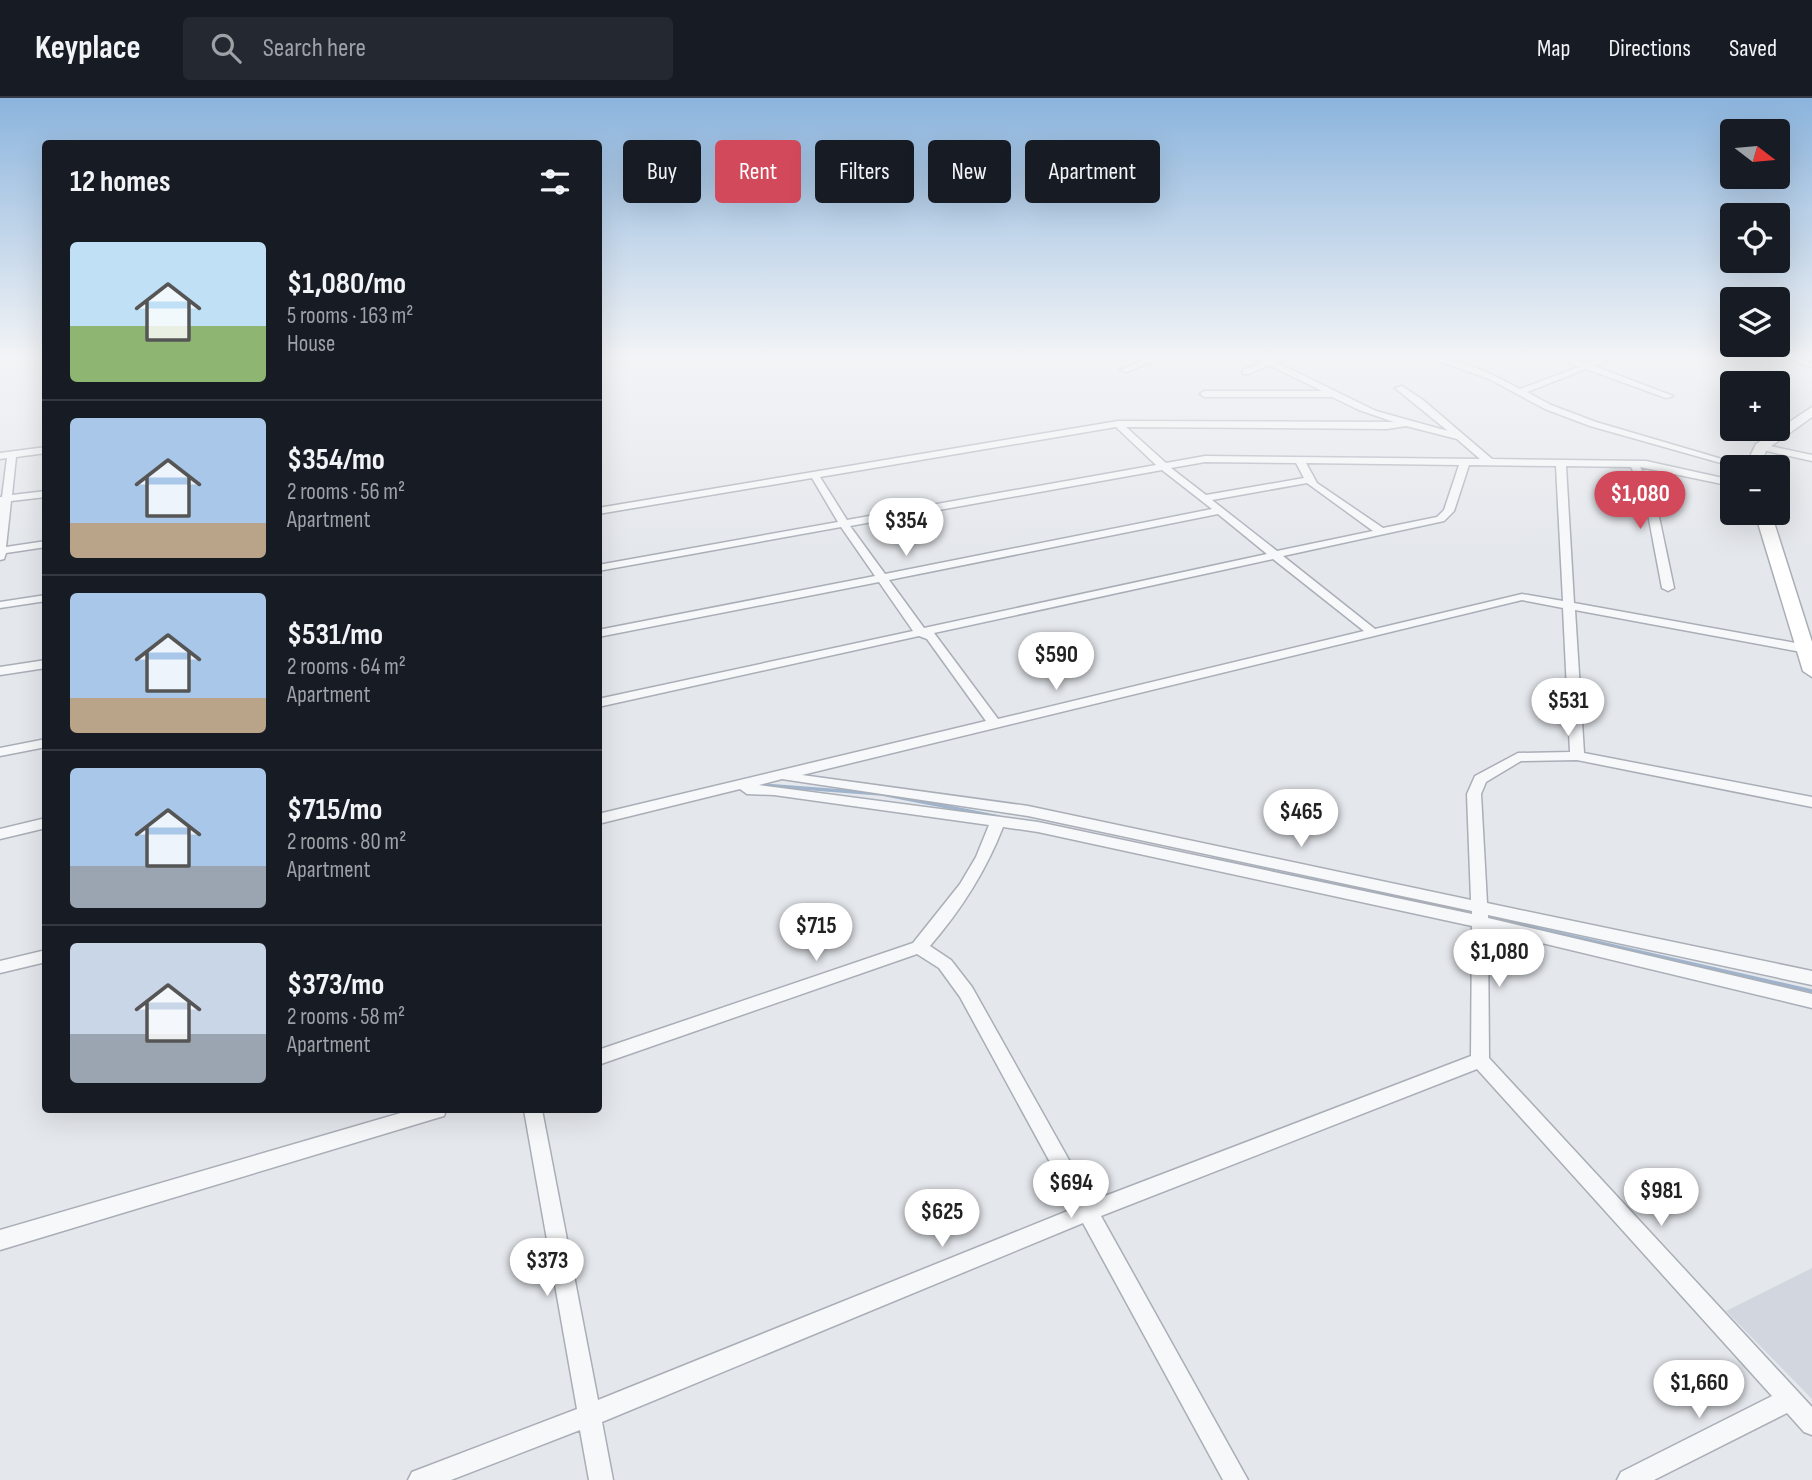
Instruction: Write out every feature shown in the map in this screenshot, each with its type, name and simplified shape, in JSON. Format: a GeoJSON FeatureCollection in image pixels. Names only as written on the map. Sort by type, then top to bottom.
{"type":"FeatureCollection","features":[{"type":"Feature","properties":{"kind":"main road"},"geometry":{"type":"LineString","coordinates":[[1757,455],[1761,447],[1794,423]]}},
{"type":"Feature","properties":{"kind":"main road"},"geometry":{"type":"LineString","coordinates":[[1767,525],[1809,649],[1812,671]]}},
{"type":"Feature","properties":{"kind":"street"},"geometry":{"type":"LineString","coordinates":[[602,511],[1118,424],[1387,426],[1404,423]]}},
{"type":"Feature","properties":{"kind":"street"},"geometry":{"type":"LineString","coordinates":[[1409,423],[1456,436]]}},
{"type":"Feature","properties":{"kind":"street"},"geometry":{"type":"LineString","coordinates":[[1443,423],[1489,462]]}},
{"type":"Feature","properties":{"kind":"street"},"geometry":{"type":"LineString","coordinates":[[1592,423],[1720,460]]}},
{"type":"Feature","properties":{"kind":"street"},"geometry":{"type":"LineString","coordinates":[[1118,424],[1162,465],[1373,633]]}},
{"type":"Feature","properties":{"kind":"street"},"geometry":{"type":"LineString","coordinates":[[1761,447],[1812,458]]}},
{"type":"Feature","properties":{"kind":"street"},"geometry":{"type":"LineString","coordinates":[[0,456],[42,450]]}},
{"type":"Feature","properties":{"kind":"street"},"geometry":{"type":"LineString","coordinates":[[0,557],[3,500],[12,454]]}},
{"type":"Feature","properties":{"kind":"street"},"geometry":{"type":"LineString","coordinates":[[602,567],[1205,459],[1634,464],[1654,465],[1720,480]]}},
{"type":"Feature","properties":{"kind":"street"},"geometry":{"type":"LineString","coordinates":[[1299,459],[1310,480],[1328,496],[1382,532]]}},
{"type":"Feature","properties":{"kind":"street"},"geometry":{"type":"LineString","coordinates":[[602,702],[1446,516],[1465,461]]}},
{"type":"Feature","properties":{"kind":"street"},"geometry":{"type":"LineString","coordinates":[[1561,464],[1577,756]]}},
{"type":"Feature","properties":{"kind":"street"},"geometry":{"type":"LineString","coordinates":[[1634,464],[1649,494],[1668,588]]}},
{"type":"Feature","properties":{"kind":"street"},"geometry":{"type":"LineString","coordinates":[[814,474],[844,524],[921,633],[931,636],[995,724]]}},
{"type":"Feature","properties":{"kind":"street"},"geometry":{"type":"LineString","coordinates":[[1205,498],[1310,480]]}},
{"type":"Feature","properties":{"kind":"street"},"geometry":{"type":"LineString","coordinates":[[3,500],[42,495]]}},
{"type":"Feature","properties":{"kind":"street"},"geometry":{"type":"LineString","coordinates":[[602,633],[1219,511]]}},
{"type":"Feature","properties":{"kind":"street"},"geometry":{"type":"LineString","coordinates":[[0,551],[42,545]]}},
{"type":"Feature","properties":{"kind":"street"},"geometry":{"type":"LineString","coordinates":[[602,818],[1522,597],[1809,649]]}},
{"type":"Feature","properties":{"kind":"street"},"geometry":{"type":"LineString","coordinates":[[0,605],[42,599]]}},
{"type":"Feature","properties":{"kind":"street"},"geometry":{"type":"LineString","coordinates":[[0,671],[42,665]]}},
{"type":"Feature","properties":{"kind":"street"},"geometry":{"type":"LineString","coordinates":[[0,752],[42,745]]}},
{"type":"Feature","properties":{"kind":"street"},"geometry":{"type":"LineString","coordinates":[[1812,802],[1577,756],[1518,757],[1480,779],[1475,794],[1480,1060],[1812,1424]]}},
{"type":"Feature","properties":{"kind":"street"},"geometry":{"type":"LineString","coordinates":[[780,776],[1028,811],[1479,913],[1812,1001]]}},
{"type":"Feature","properties":{"kind":"street"},"geometry":{"type":"LineString","coordinates":[[729,788],[774,790],[998,821],[1812,978]]}},
{"type":"Feature","properties":{"kind":"street"},"geometry":{"type":"LineString","coordinates":[[602,1057],[919,947],[953,909],[979,867],[998,821]]}},
{"type":"Feature","properties":{"kind":"street"},"geometry":{"type":"LineString","coordinates":[[0,834],[42,824]]}},
{"type":"Feature","properties":{"kind":"street"},"geometry":{"type":"LineString","coordinates":[[919,947],[944,964],[966,992],[1090,1211],[1236,1480]]}},
{"type":"Feature","properties":{"kind":"street"},"geometry":{"type":"LineString","coordinates":[[0,967],[42,957]]}},
{"type":"Feature","properties":{"kind":"street"},"geometry":{"type":"LineString","coordinates":[[420,1480],[590,1415],[1090,1211],[1480,1060]]}},
{"type":"Feature","properties":{"kind":"street"},"geometry":{"type":"LineString","coordinates":[[0,1240],[427,1113]]}},
{"type":"Feature","properties":{"kind":"street"},"geometry":{"type":"LineString","coordinates":[[534,1113],[601,1480]]}},
{"type":"Feature","properties":{"kind":"street"},"geometry":{"type":"LineString","coordinates":[[1629,1480],[1788,1400]]}},
{"type":"Feature","properties":{"kind":"shaded area"},"geometry":{"type":"Polygon","coordinates":[[[1812,1268],[1812,1399],[1726,1311],[1812,1268]]]}},
{"type":"Feature","properties":{"kind":"waterway"},"geometry":{"type":"LineString","coordinates":[[762,785],[882,794],[999,817]]}},
{"type":"Feature","properties":{"kind":"waterway"},"geometry":{"type":"LineString","coordinates":[[1212,859],[1476,914]]}},
{"type":"Feature","properties":{"kind":"waterway"},"geometry":{"type":"LineString","coordinates":[[1486,917],[1812,991]]}}]}
